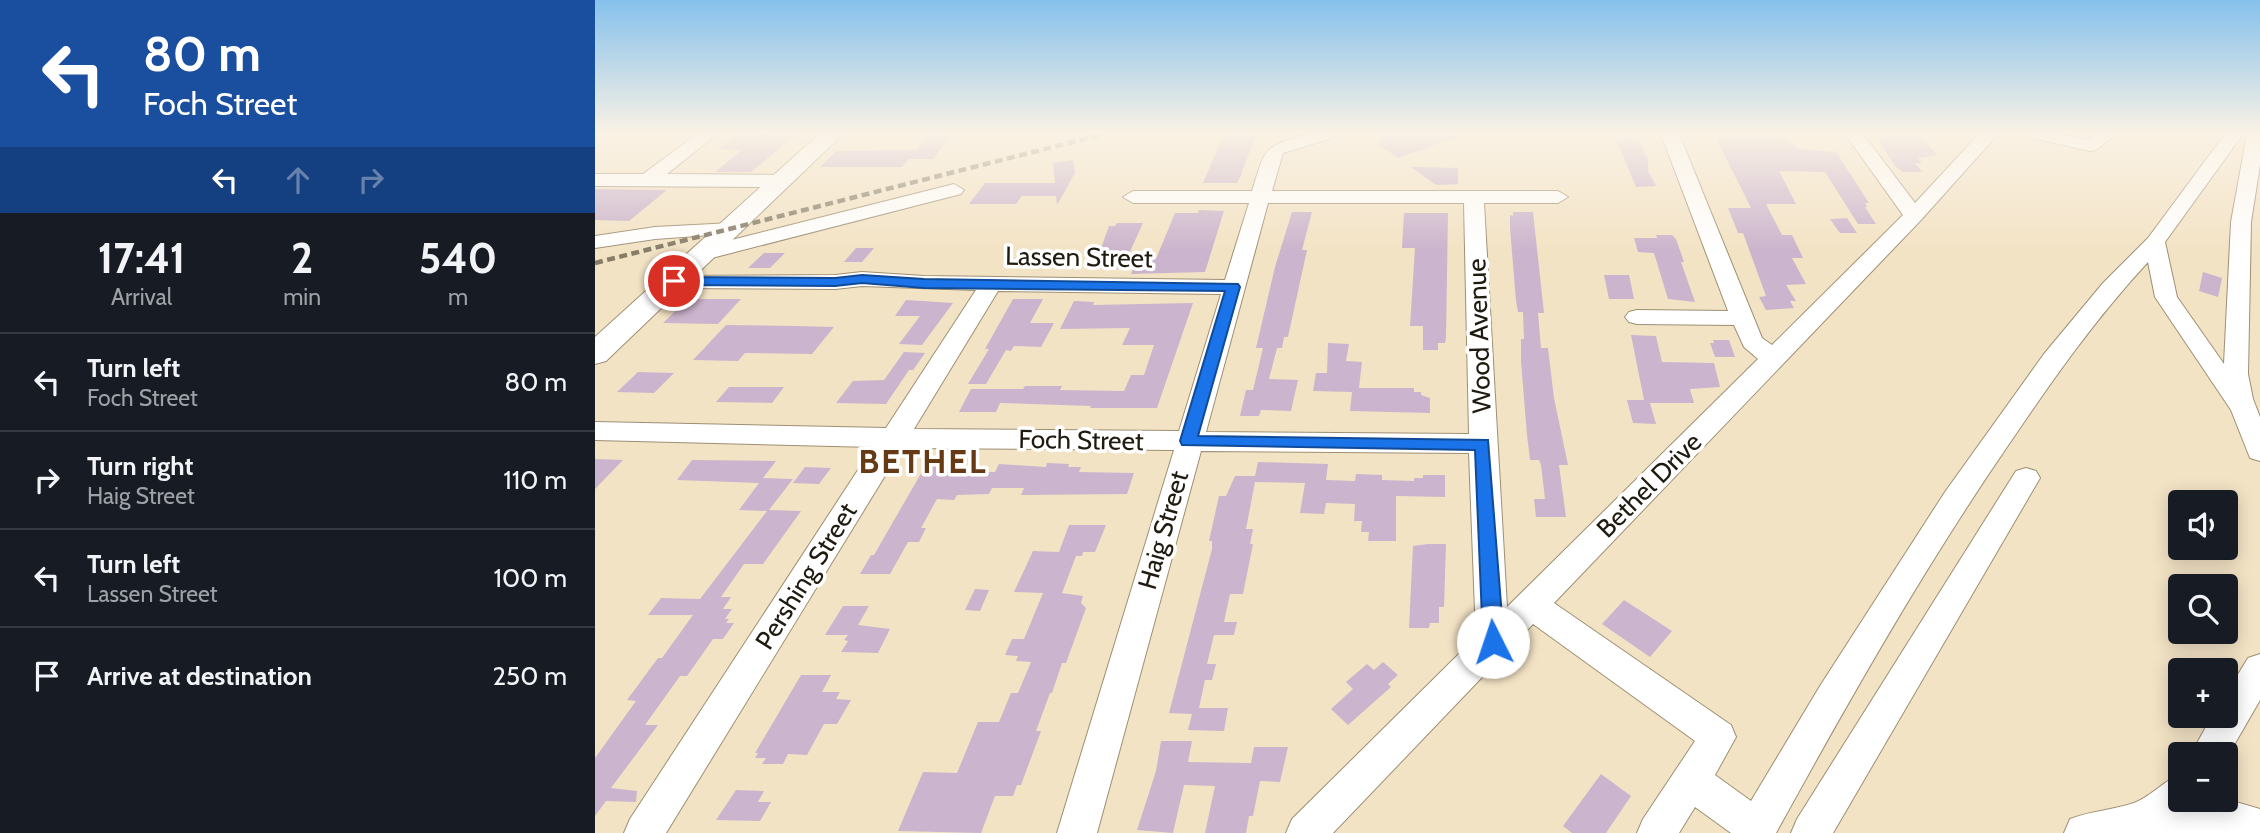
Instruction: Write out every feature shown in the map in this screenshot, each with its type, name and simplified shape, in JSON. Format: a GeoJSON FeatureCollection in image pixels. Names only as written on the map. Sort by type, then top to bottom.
{"type":"FeatureCollection","features":[{"type":"Feature","properties":{"kind":"main road"},"geometry":{"type":"LineString","coordinates":[[601,343],[674,281],[791,173]]}},
{"type":"Feature","properties":{"kind":"street"},"geometry":{"type":"LineString","coordinates":[[648,180],[657,173]]}},
{"type":"Feature","properties":{"kind":"street","name":"Haig Street"},"geometry":{"type":"LineString","coordinates":[[1077,833],[1267,173]]}},
{"type":"Feature","properties":{"kind":"street"},"geometry":{"type":"LineString","coordinates":[[1685,173],[1742,318],[1756,347],[1773,358]]}},
{"type":"Feature","properties":{"kind":"street"},"geometry":{"type":"LineString","coordinates":[[1882,173],[1914,216]]}},
{"type":"Feature","properties":{"kind":"street","name":"Bethel Drive"},"geometry":{"type":"LineString","coordinates":[[1306,833],[1953,173]]}},
{"type":"Feature","properties":{"kind":"street"},"geometry":{"type":"LineString","coordinates":[[1691,781],[1759,831],[1832,696],[1955,500],[2053,360],[2111,288],[2155,242],[2206,173]]}},
{"type":"Feature","properties":{"kind":"street"},"geometry":{"type":"LineString","coordinates":[[2249,173],[2241,222],[2250,272],[2236,374],[2245,411],[2260,451]]}},
{"type":"Feature","properties":{"kind":"street"},"geometry":{"type":"LineString","coordinates":[[595,180],[782,181]]}},
{"type":"Feature","properties":{"kind":"street"},"geometry":{"type":"LineString","coordinates":[[704,254],[954,190]]}},
{"type":"Feature","properties":{"kind":"street"},"geometry":{"type":"LineString","coordinates":[[1133,197],[1558,197]]}},
{"type":"Feature","properties":{"kind":"street","name":"Wood Avenue"},"geometry":{"type":"LineString","coordinates":[[1473,197],[1493,642]]}},
{"type":"Feature","properties":{"kind":"street"},"geometry":{"type":"LineString","coordinates":[[595,242],[655,233],[731,229]]}},
{"type":"Feature","properties":{"kind":"street"},"geometry":{"type":"LineString","coordinates":[[2155,242],[2167,296],[2245,411]]}},
{"type":"Feature","properties":{"kind":"street","name":"Lassen Street"},"geometry":{"type":"LineString","coordinates":[[674,281],[835,282],[858,286],[991,284],[1233,287]]}},
{"type":"Feature","properties":{"kind":"street","name":"Pershing Street"},"geometry":{"type":"LineString","coordinates":[[645,833],[991,284]]}},
{"type":"Feature","properties":{"kind":"street"},"geometry":{"type":"LineString","coordinates":[[1637,317],[1742,318]]}},
{"type":"Feature","properties":{"kind":"street","name":"Foch Street"},"geometry":{"type":"LineString","coordinates":[[595,431],[893,438],[1483,444]]}},
{"type":"Feature","properties":{"kind":"street"},"geometry":{"type":"LineString","coordinates":[[1811,833],[2026,478]]}},
{"type":"Feature","properties":{"kind":"street"},"geometry":{"type":"LineString","coordinates":[[1531,604],[1718,737],[1657,833]]}},
{"type":"Feature","properties":{"kind":"street"},"geometry":{"type":"LineString","coordinates":[[2216,742],[2260,669]]}},
{"type":"Feature","properties":{"kind":"street"},"geometry":{"type":"LineString","coordinates":[[2084,833],[2125,826],[2168,803]]}},
{"type":"Feature","properties":{"kind":"street"},"geometry":{"type":"LineString","coordinates":[[2201,812],[2239,819],[2260,828]]}},
{"type":"Feature","properties":{"kind":"building"},"geometry":{"type":"Polygon","coordinates":[[[1054,173],[1075,173],[1057,205],[1056,196],[1022,196],[1016,204],[969,204],[985,183],[1055,183],[1054,173]]]}},
{"type":"Feature","properties":{"kind":"building"},"geometry":{"type":"Polygon","coordinates":[[[1207,173],[1242,173],[1237,183],[1203,183],[1207,173]]]}},
{"type":"Feature","properties":{"kind":"building"},"geometry":{"type":"Polygon","coordinates":[[[1419,173],[1458,173],[1458,184],[1436,185],[1419,173]]]}},
{"type":"Feature","properties":{"kind":"building"},"geometry":{"type":"Polygon","coordinates":[[[1630,173],[1649,173],[1656,186],[1636,187],[1630,173]]]}},
{"type":"Feature","properties":{"kind":"building"},"geometry":{"type":"Polygon","coordinates":[[[1733,173],[1780,173],[1796,204],[1766,204],[1782,235],[1792,235],[1803,258],[1792,258],[1806,284],[1786,285],[1796,301],[1790,301],[1794,308],[1766,310],[1759,297],[1766,296],[1743,233],[1738,233],[1728,208],[1751,208],[1733,173]]]}},
{"type":"Feature","properties":{"kind":"building"},"geometry":{"type":"Polygon","coordinates":[[[1826,173],[1850,173],[1869,203],[1865,203],[1865,207],[1876,224],[1858,224],[1826,173]]]}},
{"type":"Feature","properties":{"kind":"building"},"geometry":{"type":"Polygon","coordinates":[[[595,189],[667,190],[629,221],[595,220],[595,189]]]}},
{"type":"Feature","properties":{"kind":"building"},"geometry":{"type":"Polygon","coordinates":[[[1199,210],[1224,211],[1205,272],[1131,274],[1137,259],[1156,259],[1175,213],[1198,213],[1199,210]]]}},
{"type":"Feature","properties":{"kind":"building"},"geometry":{"type":"Polygon","coordinates":[[[1292,212],[1312,212],[1302,250],[1307,250],[1288,337],[1284,337],[1282,348],[1277,348],[1269,379],[1298,380],[1291,411],[1261,410],[1259,416],[1240,416],[1246,390],[1253,390],[1263,348],[1256,348],[1275,267],[1292,212]]]}},
{"type":"Feature","properties":{"kind":"building"},"geometry":{"type":"Polygon","coordinates":[[[1513,212],[1533,212],[1544,313],[1538,313],[1541,348],[1548,348],[1554,398],[1568,465],[1559,465],[1566,517],[1536,517],[1534,499],[1545,499],[1541,465],[1539,460],[1530,460],[1527,435],[1521,362],[1523,312],[1518,312],[1516,301],[1510,228],[1510,215],[1513,216],[1513,212]]]}},
{"type":"Feature","properties":{"kind":"building"},"geometry":{"type":"Polygon","coordinates":[[[1404,213],[1448,213],[1446,338],[1445,343],[1438,343],[1438,350],[1423,350],[1423,326],[1410,326],[1415,248],[1402,248],[1404,213]]]}},
{"type":"Feature","properties":{"kind":"building"},"geometry":{"type":"Polygon","coordinates":[[[1847,218],[1857,233],[1840,233],[1830,219],[1847,218]]]}},
{"type":"Feature","properties":{"kind":"building"},"geometry":{"type":"Polygon","coordinates":[[[1117,223],[1143,223],[1122,269],[1099,268],[1106,254],[1099,254],[1109,226],[1115,226],[1117,223]]]}},
{"type":"Feature","properties":{"kind":"building"},"geometry":{"type":"Polygon","coordinates":[[[1656,235],[1672,235],[1676,239],[1695,302],[1668,299],[1654,253],[1638,252],[1634,238],[1657,238],[1656,235]]]}},
{"type":"Feature","properties":{"kind":"building"},"geometry":{"type":"Polygon","coordinates":[[[856,248],[874,248],[862,262],[844,262],[856,248]]]}},
{"type":"Feature","properties":{"kind":"building"},"geometry":{"type":"Polygon","coordinates":[[[764,253],[785,253],[770,268],[748,268],[764,253]]]}},
{"type":"Feature","properties":{"kind":"building"},"geometry":{"type":"Polygon","coordinates":[[[2203,272],[2222,278],[2218,297],[2199,291],[2203,272]]]}},
{"type":"Feature","properties":{"kind":"building"},"geometry":{"type":"Polygon","coordinates":[[[1604,275],[1629,275],[1634,299],[1609,299],[1604,275]]]}},
{"type":"Feature","properties":{"kind":"building"},"geometry":{"type":"Polygon","coordinates":[[[688,299],[741,299],[718,324],[663,323],[688,299]]]}},
{"type":"Feature","properties":{"kind":"building"},"geometry":{"type":"Polygon","coordinates":[[[1013,299],[1043,299],[1030,323],[1054,323],[1041,347],[1014,346],[1011,351],[1006,350],[986,384],[968,384],[989,349],[985,349],[1013,299]]]}},
{"type":"Feature","properties":{"kind":"building"},"geometry":{"type":"Polygon","coordinates":[[[906,300],[953,303],[922,345],[899,344],[920,316],[895,316],[906,300]]]}},
{"type":"Feature","properties":{"kind":"building"},"geometry":{"type":"Polygon","coordinates":[[[1074,301],[1094,302],[1093,305],[1193,303],[1157,408],[1090,408],[1091,406],[1000,403],[996,412],[959,412],[971,389],[1062,386],[1060,390],[1124,391],[1131,375],[1144,375],[1154,345],[1122,345],[1130,328],[1060,329],[1074,301]]]}},
{"type":"Feature","properties":{"kind":"building"},"geometry":{"type":"Polygon","coordinates":[[[726,325],[834,327],[812,354],[745,353],[738,361],[693,360],[726,325]]]}},
{"type":"Feature","properties":{"kind":"building"},"geometry":{"type":"Polygon","coordinates":[[[1631,335],[1656,336],[1662,362],[1714,363],[1720,387],[1690,389],[1694,403],[1650,403],[1656,424],[1633,423],[1627,400],[1644,400],[1631,335]]]}},
{"type":"Feature","properties":{"kind":"building"},"geometry":{"type":"Polygon","coordinates":[[[1713,340],[1729,340],[1735,357],[1715,357],[1710,343],[1714,343],[1713,340]]]}},
{"type":"Feature","properties":{"kind":"building"},"geometry":{"type":"Polygon","coordinates":[[[1328,343],[1349,344],[1346,361],[1362,362],[1359,388],[1414,388],[1414,392],[1421,392],[1421,395],[1430,398],[1430,413],[1350,411],[1352,392],[1313,391],[1316,373],[1327,373],[1328,343]]]}},
{"type":"Feature","properties":{"kind":"building"},"geometry":{"type":"Polygon","coordinates":[[[904,352],[925,353],[913,370],[909,370],[886,404],[836,403],[853,381],[884,380],[904,352]]]}},
{"type":"Feature","properties":{"kind":"building"},"geometry":{"type":"Polygon","coordinates":[[[638,372],[674,373],[654,393],[617,392],[638,372]]]}},
{"type":"Feature","properties":{"kind":"building"},"geometry":{"type":"Polygon","coordinates":[[[729,387],[784,387],[772,403],[716,402],[729,387]]]}},
{"type":"Feature","properties":{"kind":"building"},"geometry":{"type":"Polygon","coordinates":[[[595,459],[623,460],[595,489],[595,459]]]}},
{"type":"Feature","properties":{"kind":"building"},"geometry":{"type":"Polygon","coordinates":[[[692,460],[776,461],[763,478],[793,479],[769,510],[801,511],[763,564],[744,564],[721,597],[731,597],[723,609],[732,609],[725,619],[729,619],[726,623],[734,623],[723,639],[713,639],[687,676],[680,676],[645,725],[658,725],[611,788],[637,791],[636,802],[606,801],[595,816],[595,758],[636,701],[627,700],[693,615],[648,615],[661,598],[700,599],[767,511],[739,510],[759,483],[677,480],[692,460]]]}},
{"type":"Feature","properties":{"kind":"building"},"geometry":{"type":"Polygon","coordinates":[[[1258,462],[1328,464],[1326,480],[1355,481],[1356,474],[1382,475],[1382,480],[1414,481],[1414,478],[1423,478],[1423,475],[1445,475],[1445,497],[1396,496],[1396,541],[1368,541],[1369,532],[1361,532],[1362,521],[1354,521],[1355,504],[1326,503],[1324,514],[1300,513],[1305,483],[1255,482],[1246,529],[1253,529],[1250,544],[1253,544],[1243,594],[1230,594],[1224,622],[1237,622],[1234,635],[1214,635],[1207,664],[1216,664],[1212,680],[1205,680],[1199,708],[1228,708],[1224,731],[1188,730],[1192,714],[1169,713],[1212,549],[1212,541],[1209,541],[1219,496],[1226,496],[1235,476],[1255,476],[1258,462]]]}},
{"type":"Feature","properties":{"kind":"building"},"geometry":{"type":"Polygon","coordinates":[[[927,463],[966,463],[961,472],[995,472],[999,464],[1046,467],[1047,463],[1081,467],[1079,472],[1134,473],[1127,494],[1021,495],[1024,488],[992,488],[989,494],[957,495],[954,500],[937,499],[921,528],[926,528],[919,542],[908,542],[890,574],[860,574],[871,555],[874,555],[927,463]]]}},
{"type":"Feature","properties":{"kind":"building"},"geometry":{"type":"Polygon","coordinates":[[[805,467],[831,468],[819,484],[793,483],[805,467]]]}},
{"type":"Feature","properties":{"kind":"building"},"geometry":{"type":"Polygon","coordinates":[[[1069,525],[1106,525],[1095,552],[1083,552],[1082,556],[1076,556],[1062,593],[1083,596],[1081,603],[1086,608],[1066,663],[1062,663],[1036,731],[1041,731],[1021,785],[1017,785],[1013,796],[995,796],[981,833],[898,831],[923,772],[957,773],[978,722],[999,722],[1011,693],[1018,693],[1031,662],[1016,661],[1018,656],[1005,655],[1012,639],[1024,639],[1043,593],[1014,592],[1033,551],[1059,552],[1069,525]]]}},
{"type":"Feature","properties":{"kind":"building"},"geometry":{"type":"Polygon","coordinates":[[[1446,544],[1444,607],[1439,607],[1439,623],[1430,623],[1429,628],[1409,628],[1413,546],[1446,544]]]}},
{"type":"Feature","properties":{"kind":"building"},"geometry":{"type":"Polygon","coordinates":[[[975,589],[989,590],[980,611],[965,610],[975,589]]]}},
{"type":"Feature","properties":{"kind":"building"},"geometry":{"type":"Polygon","coordinates":[[[1624,600],[1672,631],[1650,657],[1602,624],[1624,600]]]}},
{"type":"Feature","properties":{"kind":"building"},"geometry":{"type":"Polygon","coordinates":[[[843,606],[869,606],[858,625],[890,629],[878,653],[841,652],[848,641],[844,640],[848,635],[825,635],[843,606]]]}},
{"type":"Feature","properties":{"kind":"building"},"geometry":{"type":"Polygon","coordinates":[[[1383,662],[1398,675],[1388,684],[1391,687],[1348,725],[1331,709],[1353,689],[1346,682],[1367,664],[1374,670],[1383,662]]]}},
{"type":"Feature","properties":{"kind":"building"},"geometry":{"type":"Polygon","coordinates":[[[801,675],[831,675],[822,692],[840,692],[836,699],[851,700],[837,724],[824,724],[807,755],[788,754],[783,764],[762,764],[766,758],[755,758],[758,753],[755,753],[801,675]]]}},
{"type":"Feature","properties":{"kind":"building"},"geometry":{"type":"Polygon","coordinates":[[[1161,741],[1192,741],[1188,762],[1251,763],[1254,747],[1288,747],[1280,782],[1260,781],[1253,816],[1249,816],[1246,833],[1205,833],[1215,786],[1184,785],[1173,833],[1137,830],[1156,771],[1161,741]]]}},
{"type":"Feature","properties":{"kind":"building"},"geometry":{"type":"Polygon","coordinates":[[[1601,774],[1631,796],[1606,833],[1572,833],[1563,826],[1601,774]]]}},
{"type":"Feature","properties":{"kind":"building"},"geometry":{"type":"Polygon","coordinates":[[[736,790],[764,791],[758,802],[771,802],[760,821],[716,820],[736,790]]]}},
{"type":"Feature","properties":{"kind":"railway"},"geometry":{"type":"LineString","coordinates":[[595,263],[951,173]]}},
{"type":"Feature","properties":{"kind":"district","name":"BETHEL"},"geometry":{"type":"Point","coordinates":[923,461]}},
{"type":"Feature","properties":{"kind":"route"},"geometry":{"type":"LineString","coordinates":[[674,281],[835,282],[862,279],[924,284],[1233,287],[1188,441],[1483,444],[1493,642]]}}]}
